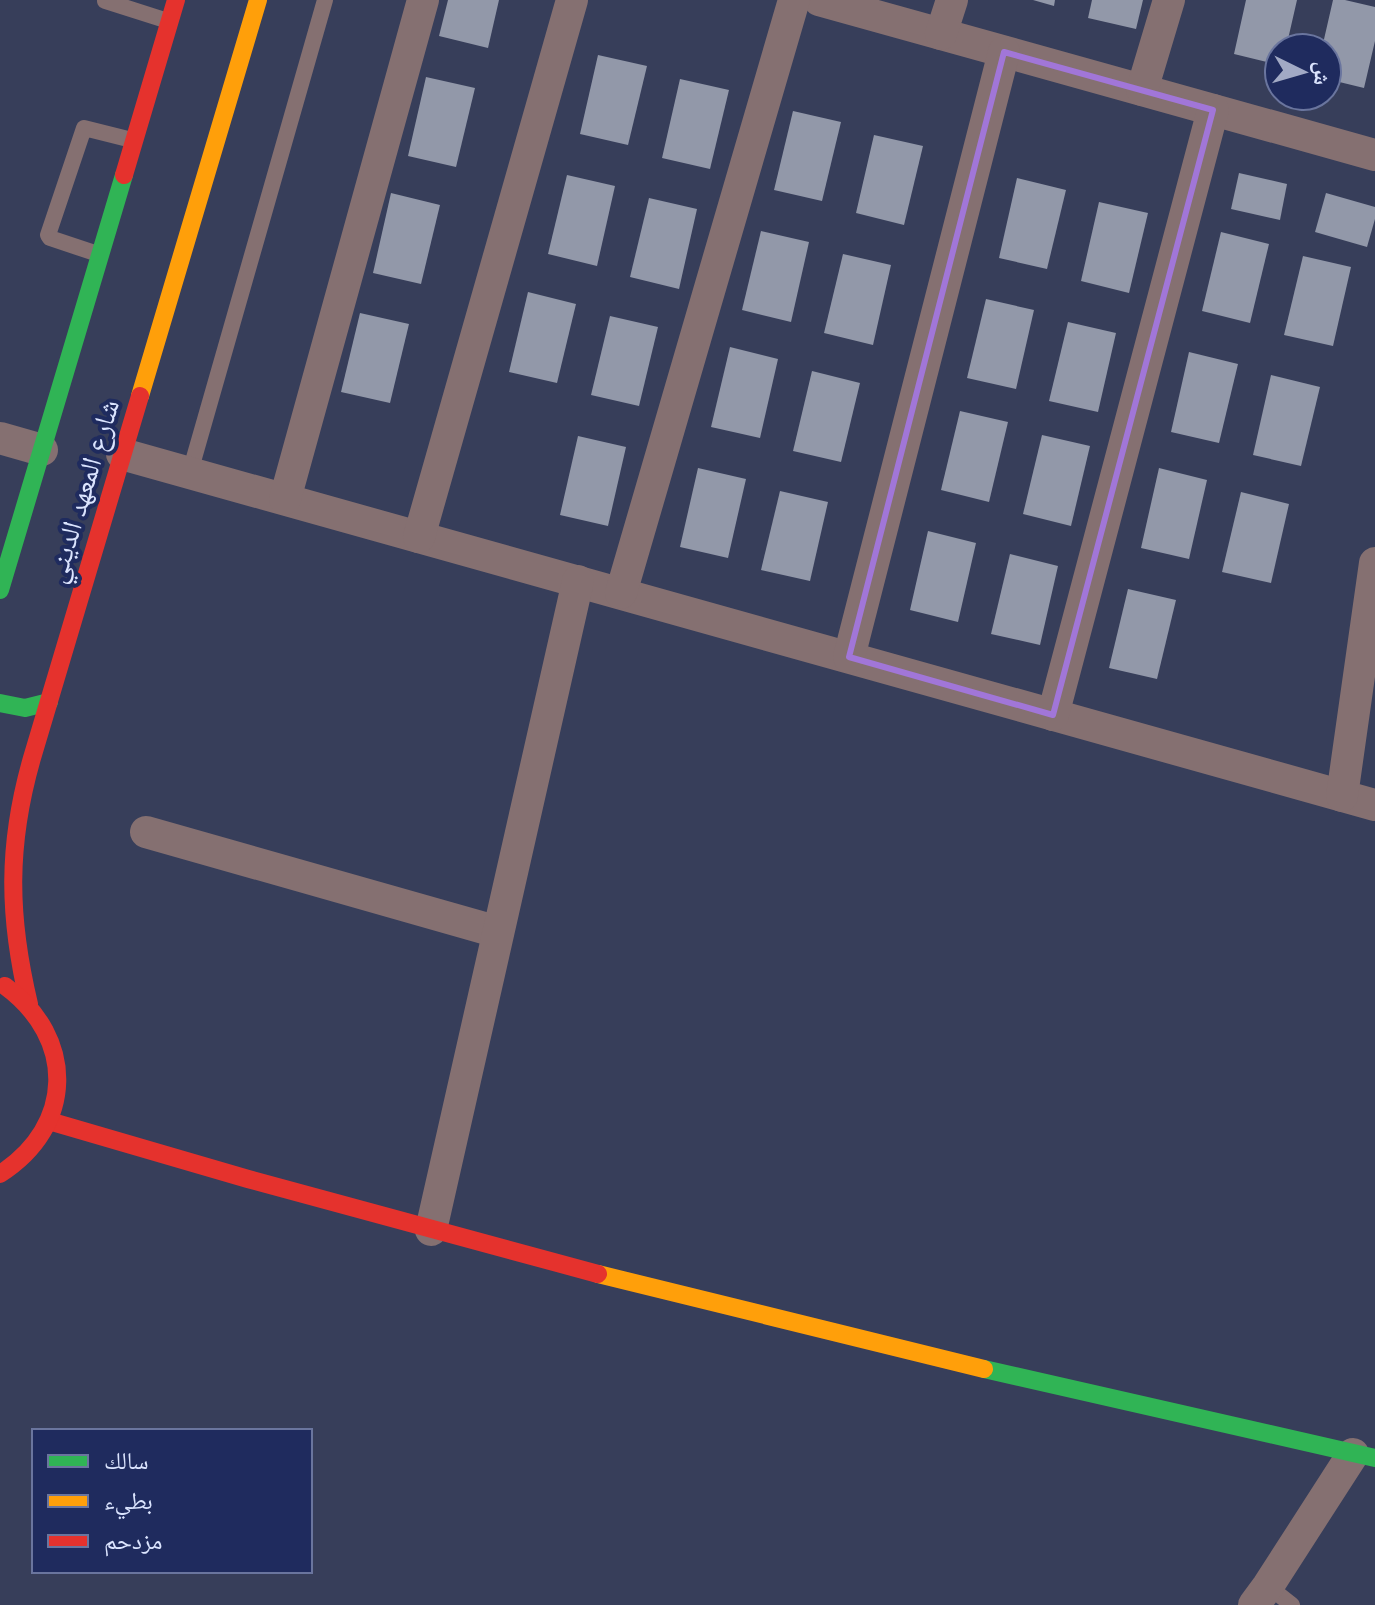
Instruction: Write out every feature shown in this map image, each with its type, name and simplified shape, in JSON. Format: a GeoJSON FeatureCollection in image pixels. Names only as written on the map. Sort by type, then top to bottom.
{"type":"FeatureCollection","features":[{"type":"Feature","properties":{"kind":"street","name":"شارع المعهد الديني"},"geometry":{"type":"LineString","coordinates":[[0,590],[176,0]]}},
{"type":"Feature","properties":{"kind":"street","name":"شارع المعهد الديني"},"geometry":{"type":"LineString","coordinates":[[29,1004],[13,928],[13,850],[19,811],[258,0]]}},
{"type":"Feature","properties":{"kind":"street"},"geometry":{"type":"LineString","coordinates":[[285,499],[423,0]]}},
{"type":"Feature","properties":{"kind":"street"},"geometry":{"type":"LineString","coordinates":[[419,537],[572,0]]}},
{"type":"Feature","properties":{"kind":"street"},"geometry":{"type":"LineString","coordinates":[[621,593],[794,0]]}},
{"type":"Feature","properties":{"kind":"street"},"geometry":{"type":"LineString","coordinates":[[819,0],[1375,155]]}},
{"type":"Feature","properties":{"kind":"street"},"geometry":{"type":"LineString","coordinates":[[941,34],[952,0]]}},
{"type":"Feature","properties":{"kind":"street"},"geometry":{"type":"LineString","coordinates":[[1142,90],[1169,0]]}},
{"type":"Feature","properties":{"kind":"street"},"geometry":{"type":"LineString","coordinates":[[849,657],[1004,52]]}},
{"type":"Feature","properties":{"kind":"street"},"geometry":{"type":"LineString","coordinates":[[1053,715],[1213,110]]}},
{"type":"Feature","properties":{"kind":"street"},"geometry":{"type":"LineString","coordinates":[[0,438],[42,450]]}},
{"type":"Feature","properties":{"kind":"street"},"geometry":{"type":"LineString","coordinates":[[122,454],[1375,805]]}},
{"type":"Feature","properties":{"kind":"street"},"geometry":{"type":"LineString","coordinates":[[1342,796],[1375,563]]}},
{"type":"Feature","properties":{"kind":"street"},"geometry":{"type":"LineString","coordinates":[[431,1230],[578,581]]}},
{"type":"Feature","properties":{"kind":"street"},"geometry":{"type":"LineString","coordinates":[[0,703],[24,709],[49,702]]}},
{"type":"Feature","properties":{"kind":"street"},"geometry":{"type":"LineString","coordinates":[[146,832],[498,932]]}},
{"type":"Feature","properties":{"kind":"street"},"geometry":{"type":"LineString","coordinates":[[0,983],[29,1004],[42,1022],[52,1043],[57,1065],[54,1110],[45,1131],[16,1165],[0,1174]]}},
{"type":"Feature","properties":{"kind":"street"},"geometry":{"type":"LineString","coordinates":[[49,1121],[431,1230],[648,1288],[849,1338],[1364,1456],[1271,1599]]}},
{"type":"Feature","properties":{"kind":"lane"},"geometry":{"type":"LineString","coordinates":[[190,472],[325,0]]}},
{"type":"Feature","properties":{"kind":"lane"},"geometry":{"type":"LineString","coordinates":[[105,1],[169,21]]}},
{"type":"Feature","properties":{"kind":"lane"},"geometry":{"type":"LineString","coordinates":[[100,255],[48,235],[84,128],[134,141]]}},
{"type":"Feature","properties":{"kind":"highlighted area"},"geometry":{"type":"Polygon","coordinates":[[[1004,52],[1213,110],[1053,715],[849,657],[1004,52]]]}},
{"type":"Feature","properties":{"kind":"building"},"geometry":{"type":"Polygon","coordinates":[[[448,0],[499,0],[488,48],[439,36],[448,0]]]}},
{"type":"Feature","properties":{"kind":"building"},"geometry":{"type":"Polygon","coordinates":[[[1033,0],[1055,0],[1054,6],[1033,0]]]}},
{"type":"Feature","properties":{"kind":"building"},"geometry":{"type":"Polygon","coordinates":[[[1092,0],[1143,0],[1136,29],[1088,18],[1092,0]]]}},
{"type":"Feature","properties":{"kind":"building"},"geometry":{"type":"Polygon","coordinates":[[[1246,0],[1297,0],[1290,32],[1263,32],[1263,61],[1234,54],[1246,0]]]}},
{"type":"Feature","properties":{"kind":"building"},"geometry":{"type":"Polygon","coordinates":[[[1333,0],[1375,7],[1375,41],[1364,88],[1343,83],[1343,32],[1326,32],[1333,0]]]}},
{"type":"Feature","properties":{"kind":"building"},"geometry":{"type":"Polygon","coordinates":[[[598,55],[647,66],[628,145],[580,134],[598,55]]]}},
{"type":"Feature","properties":{"kind":"building"},"geometry":{"type":"Polygon","coordinates":[[[426,77],[475,88],[456,167],[408,156],[426,77]]]}},
{"type":"Feature","properties":{"kind":"building"},"geometry":{"type":"Polygon","coordinates":[[[680,79],[729,90],[710,169],[662,158],[680,79]]]}},
{"type":"Feature","properties":{"kind":"building"},"geometry":{"type":"Polygon","coordinates":[[[793,111],[841,122],[822,201],[774,190],[793,111]]]}},
{"type":"Feature","properties":{"kind":"building"},"geometry":{"type":"Polygon","coordinates":[[[874,135],[923,146],[904,225],[856,213],[874,135]]]}},
{"type":"Feature","properties":{"kind":"building"},"geometry":{"type":"Polygon","coordinates":[[[1239,173],[1287,184],[1280,220],[1231,209],[1239,173]]]}},
{"type":"Feature","properties":{"kind":"building"},"geometry":{"type":"Polygon","coordinates":[[[567,175],[615,186],[597,266],[548,254],[567,175]]]}},
{"type":"Feature","properties":{"kind":"building"},"geometry":{"type":"Polygon","coordinates":[[[1017,178],[1066,190],[1047,269],[999,258],[1017,178]]]}},
{"type":"Feature","properties":{"kind":"building"},"geometry":{"type":"Polygon","coordinates":[[[391,193],[440,205],[421,284],[373,273],[391,193]]]}},
{"type":"Feature","properties":{"kind":"building"},"geometry":{"type":"Polygon","coordinates":[[[1326,193],[1375,207],[1367,247],[1315,232],[1326,193]]]}},
{"type":"Feature","properties":{"kind":"building"},"geometry":{"type":"Polygon","coordinates":[[[649,198],[697,209],[679,289],[630,277],[649,198]]]}},
{"type":"Feature","properties":{"kind":"building"},"geometry":{"type":"Polygon","coordinates":[[[1099,202],[1148,213],[1129,293],[1081,281],[1099,202]]]}},
{"type":"Feature","properties":{"kind":"building"},"geometry":{"type":"Polygon","coordinates":[[[761,231],[809,242],[791,322],[742,310],[761,231]]]}},
{"type":"Feature","properties":{"kind":"building"},"geometry":{"type":"Polygon","coordinates":[[[1221,232],[1269,244],[1250,323],[1202,311],[1221,232]]]}},
{"type":"Feature","properties":{"kind":"building"},"geometry":{"type":"Polygon","coordinates":[[[843,254],[891,265],[873,345],[824,333],[843,254]]]}},
{"type":"Feature","properties":{"kind":"building"},"geometry":{"type":"Polygon","coordinates":[[[1303,256],[1351,267],[1333,346],[1284,335],[1303,256]]]}},
{"type":"Feature","properties":{"kind":"building"},"geometry":{"type":"Polygon","coordinates":[[[528,292],[576,304],[557,383],[509,372],[528,292]]]}},
{"type":"Feature","properties":{"kind":"building"},"geometry":{"type":"Polygon","coordinates":[[[986,299],[1034,310],[1016,389],[967,378],[986,299]]]}},
{"type":"Feature","properties":{"kind":"building"},"geometry":{"type":"Polygon","coordinates":[[[360,313],[409,324],[390,403],[341,392],[360,313]]]}},
{"type":"Feature","properties":{"kind":"building"},"geometry":{"type":"Polygon","coordinates":[[[610,316],[658,327],[639,406],[591,395],[610,316]]]}},
{"type":"Feature","properties":{"kind":"building"},"geometry":{"type":"Polygon","coordinates":[[[1068,322],[1116,333],[1098,412],[1049,401],[1068,322]]]}},
{"type":"Feature","properties":{"kind":"building"},"geometry":{"type":"Polygon","coordinates":[[[730,347],[778,359],[760,438],[711,427],[730,347]]]}},
{"type":"Feature","properties":{"kind":"building"},"geometry":{"type":"Polygon","coordinates":[[[1189,352],[1238,364],[1219,443],[1171,432],[1189,352]]]}},
{"type":"Feature","properties":{"kind":"building"},"geometry":{"type":"Polygon","coordinates":[[[812,371],[860,383],[841,462],[793,451],[812,371]]]}},
{"type":"Feature","properties":{"kind":"building"},"geometry":{"type":"Polygon","coordinates":[[[1271,375],[1320,387],[1301,466],[1253,455],[1271,375]]]}},
{"type":"Feature","properties":{"kind":"building"},"geometry":{"type":"Polygon","coordinates":[[[960,411],[1008,422],[989,502],[941,490],[960,411]]]}},
{"type":"Feature","properties":{"kind":"building"},"geometry":{"type":"Polygon","coordinates":[[[1042,435],[1090,446],[1071,526],[1023,514],[1042,435]]]}},
{"type":"Feature","properties":{"kind":"building"},"geometry":{"type":"Polygon","coordinates":[[[578,436],[626,447],[608,526],[560,515],[578,436]]]}},
{"type":"Feature","properties":{"kind":"building"},"geometry":{"type":"Polygon","coordinates":[[[698,468],[746,479],[728,558],[680,547],[698,468]]]}},
{"type":"Feature","properties":{"kind":"building"},"geometry":{"type":"Polygon","coordinates":[[[1159,468],[1207,480],[1189,559],[1141,548],[1159,468]]]}},
{"type":"Feature","properties":{"kind":"building"},"geometry":{"type":"Polygon","coordinates":[[[780,491],[828,502],[810,581],[761,570],[780,491]]]}},
{"type":"Feature","properties":{"kind":"building"},"geometry":{"type":"Polygon","coordinates":[[[1241,492],[1289,504],[1271,583],[1222,572],[1241,492]]]}},
{"type":"Feature","properties":{"kind":"building"},"geometry":{"type":"Polygon","coordinates":[[[928,531],[976,543],[958,622],[910,610],[928,531]]]}},
{"type":"Feature","properties":{"kind":"building"},"geometry":{"type":"Polygon","coordinates":[[[1010,554],[1058,566],[1040,645],[991,634],[1010,554]]]}},
{"type":"Feature","properties":{"kind":"building"},"geometry":{"type":"Polygon","coordinates":[[[1128,589],[1176,600],[1157,679],[1109,668],[1128,589]]]}},
{"type":"Feature","properties":{"kind":"traffic: fast"},"geometry":{"type":"LineString","coordinates":[[0,590],[124,175]]}},
{"type":"Feature","properties":{"kind":"traffic: fast"},"geometry":{"type":"LineString","coordinates":[[0,703],[25,708],[49,702]]}},
{"type":"Feature","properties":{"kind":"traffic: fast"},"geometry":{"type":"LineString","coordinates":[[984,1369],[1375,1458]]}},
{"type":"Feature","properties":{"kind":"traffic: slow"},"geometry":{"type":"LineString","coordinates":[[140,396],[258,0]]}},
{"type":"Feature","properties":{"kind":"traffic: slow"},"geometry":{"type":"LineString","coordinates":[[598,1274],[984,1369]]}},
{"type":"Feature","properties":{"kind":"traffic: jam"},"geometry":{"type":"LineString","coordinates":[[124,175],[176,0]]}},
{"type":"Feature","properties":{"kind":"traffic: jam"},"geometry":{"type":"LineString","coordinates":[[29,1004],[14,910],[18,821],[32,758],[140,396]]}},
{"type":"Feature","properties":{"kind":"traffic: jam"},"geometry":{"type":"LineString","coordinates":[[0,1174],[25,1154],[42,1132],[53,1107],[57,1082],[54,1056],[45,1031],[28,1007],[5,986]]}},
{"type":"Feature","properties":{"kind":"traffic: jam"},"geometry":{"type":"LineString","coordinates":[[49,1121],[248,1179],[598,1274]]}}]}
